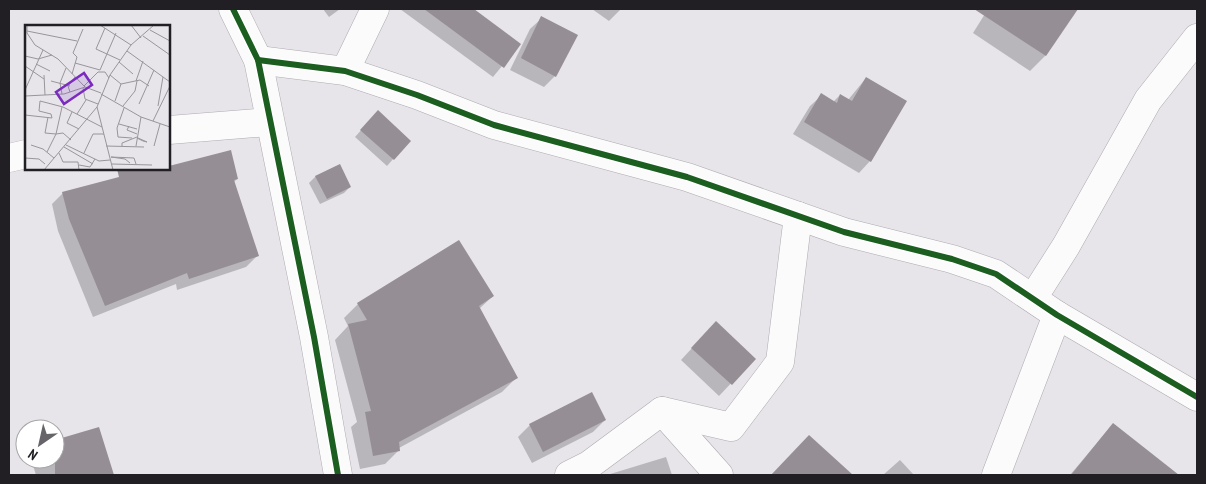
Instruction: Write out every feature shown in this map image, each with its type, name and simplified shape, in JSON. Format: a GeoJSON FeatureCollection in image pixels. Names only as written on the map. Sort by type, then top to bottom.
{"type":"FeatureCollection","features":[{"type":"Feature","properties":{"kind":"street"},"geometry":{"type":"LineString","coordinates":[[234,9],[258,60],[269,122],[314,337],[338,475]]}},
{"type":"Feature","properties":{"kind":"street"},"geometry":{"type":"LineString","coordinates":[[345,71],[376,9]]}},
{"type":"Feature","properties":{"kind":"street"},"geometry":{"type":"LineString","coordinates":[[1033,298],[1066,246],[1148,100],[1197,38]]}},
{"type":"Feature","properties":{"kind":"street"},"geometry":{"type":"LineString","coordinates":[[258,60],[345,71],[417,95],[494,125],[687,177],[844,232],[952,259],[996,274],[1057,315],[1197,397]]}},
{"type":"Feature","properties":{"kind":"street"},"geometry":{"type":"LineString","coordinates":[[170,130],[269,122]]}},
{"type":"Feature","properties":{"kind":"street"},"geometry":{"type":"LineString","coordinates":[[9,158],[25,154]]}},
{"type":"Feature","properties":{"kind":"street"},"geometry":{"type":"LineString","coordinates":[[570,475],[589,465],[662,411],[730,427],[780,362],[798,216]]}},
{"type":"Feature","properties":{"kind":"street"},"geometry":{"type":"LineString","coordinates":[[996,475],[1057,315]]}},
{"type":"Feature","properties":{"kind":"street"},"geometry":{"type":"LineString","coordinates":[[662,411],[719,475]]}},
{"type":"Feature","properties":{"kind":"building"},"geometry":{"type":"Polygon","coordinates":[[[424,9],[474,9],[521,44],[504,68],[424,9]]]}},
{"type":"Feature","properties":{"kind":"building"},"geometry":{"type":"Polygon","coordinates":[[[974,9],[1078,9],[1046,56],[974,9]]]}},
{"type":"Feature","properties":{"kind":"building"},"geometry":{"type":"Polygon","coordinates":[[[541,16],[578,35],[556,77],[521,58],[541,16]]]}},
{"type":"Feature","properties":{"kind":"building"},"geometry":{"type":"Polygon","coordinates":[[[866,77],[907,101],[871,162],[804,122],[821,93],[837,103],[840,94],[852,101],[866,77]]]}},
{"type":"Feature","properties":{"kind":"building"},"geometry":{"type":"Polygon","coordinates":[[[378,110],[411,141],[394,160],[360,130],[378,110]]]}},
{"type":"Feature","properties":{"kind":"building"},"geometry":{"type":"Polygon","coordinates":[[[231,150],[238,179],[234,180],[259,256],[189,279],[187,273],[105,306],[69,219],[62,192],[119,177],[117,170],[170,170],[170,166],[231,150]]]}},
{"type":"Feature","properties":{"kind":"building"},"geometry":{"type":"Polygon","coordinates":[[[340,164],[351,187],[327,199],[315,176],[340,164]]]}},
{"type":"Feature","properties":{"kind":"building"},"geometry":{"type":"Polygon","coordinates":[[[459,240],[494,296],[479,306],[518,378],[399,442],[400,451],[373,456],[365,412],[371,411],[348,324],[367,320],[357,303],[459,240]]]}},
{"type":"Feature","properties":{"kind":"building"},"geometry":{"type":"Polygon","coordinates":[[[716,321],[756,359],[732,385],[691,348],[716,321]]]}},
{"type":"Feature","properties":{"kind":"building"},"geometry":{"type":"Polygon","coordinates":[[[592,392],[606,420],[543,452],[529,424],[592,392]]]}},
{"type":"Feature","properties":{"kind":"building"},"geometry":{"type":"Polygon","coordinates":[[[1113,423],[1179,475],[1071,475],[1113,423]]]}},
{"type":"Feature","properties":{"kind":"building"},"geometry":{"type":"Polygon","coordinates":[[[99,427],[114,475],[55,475],[55,469],[65,469],[65,437],[99,427]]]}},
{"type":"Feature","properties":{"kind":"building"},"geometry":{"type":"Polygon","coordinates":[[[809,435],[853,475],[771,475],[809,435]]]}},
{"type":"Feature","properties":{"kind":"cycle path"},"geometry":{"type":"LineString","coordinates":[[233,9],[258,60],[314,337],[338,475]]}},
{"type":"Feature","properties":{"kind":"cycle path"},"geometry":{"type":"LineString","coordinates":[[258,60],[345,71],[417,95],[494,125],[687,177],[844,232],[952,259],[996,274],[1057,315],[1197,397]]}}]}
